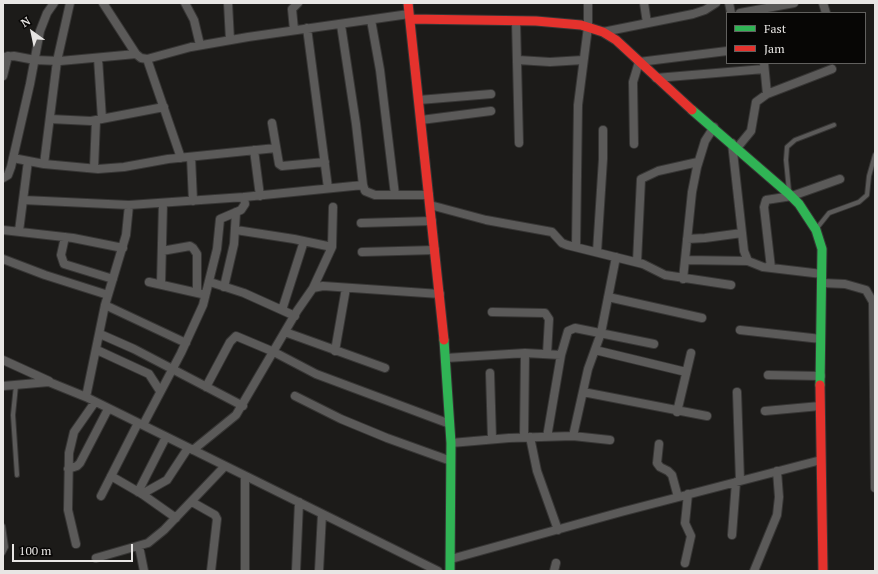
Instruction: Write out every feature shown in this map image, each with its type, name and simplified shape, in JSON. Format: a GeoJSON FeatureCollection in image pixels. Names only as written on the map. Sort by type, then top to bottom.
{"type":"FeatureCollection","features":[{"type":"Feature","properties":{"kind":"street"},"geometry":{"type":"LineString","coordinates":[[3,178],[8,175],[13,158],[44,20],[54,3]]}},
{"type":"Feature","properties":{"kind":"street"},"geometry":{"type":"LineString","coordinates":[[44,164],[57,61],[70,3]]}},
{"type":"Feature","properties":{"kind":"street"},"geometry":{"type":"LineString","coordinates":[[185,3],[194,20],[200,46]]}},
{"type":"Feature","properties":{"kind":"street"},"geometry":{"type":"LineString","coordinates":[[228,3],[230,40]]}},
{"type":"Feature","properties":{"kind":"street"},"geometry":{"type":"LineString","coordinates":[[408,3],[446,358],[451,443],[450,571]]}},
{"type":"Feature","properties":{"kind":"street"},"geometry":{"type":"LineString","coordinates":[[576,247],[578,105],[588,27],[588,3]]}},
{"type":"Feature","properties":{"kind":"street"},"geometry":{"type":"LineString","coordinates":[[644,3],[647,23]]}},
{"type":"Feature","properties":{"kind":"street"},"geometry":{"type":"LineString","coordinates":[[603,32],[693,14],[705,10],[716,3]]}},
{"type":"Feature","properties":{"kind":"street"},"geometry":{"type":"LineString","coordinates":[[757,11],[794,3]]}},
{"type":"Feature","properties":{"kind":"street"},"geometry":{"type":"LineString","coordinates":[[104,4],[136,54],[141,58],[147,59],[230,40],[307,28],[410,17],[536,21],[588,27],[603,32],[616,40],[656,78],[791,195],[816,230],[822,249],[820,406],[823,571]]}},
{"type":"Feature","properties":{"kind":"street"},"geometry":{"type":"LineString","coordinates":[[294,30],[292,9],[295,4]]}},
{"type":"Feature","properties":{"kind":"street"},"geometry":{"type":"LineString","coordinates":[[371,20],[380,70],[395,195]]}},
{"type":"Feature","properties":{"kind":"street"},"geometry":{"type":"LineString","coordinates":[[516,21],[519,143]]}},
{"type":"Feature","properties":{"kind":"street"},"geometry":{"type":"LineString","coordinates":[[340,25],[365,191],[369,193],[395,195],[429,195]]}},
{"type":"Feature","properties":{"kind":"street"},"geometry":{"type":"LineString","coordinates":[[307,28],[328,188]]}},
{"type":"Feature","properties":{"kind":"street"},"geometry":{"type":"LineString","coordinates":[[639,62],[726,51]]}},
{"type":"Feature","properties":{"kind":"street"},"geometry":{"type":"LineString","coordinates":[[3,76],[5,57],[57,61],[136,54]]}},
{"type":"Feature","properties":{"kind":"street"},"geometry":{"type":"LineString","coordinates":[[94,168],[99,120],[98,58]]}},
{"type":"Feature","properties":{"kind":"street"},"geometry":{"type":"LineString","coordinates":[[147,59],[181,158]]}},
{"type":"Feature","properties":{"kind":"street"},"geometry":{"type":"LineString","coordinates":[[518,60],[550,62],[583,60]]}},
{"type":"Feature","properties":{"kind":"street"},"geometry":{"type":"LineString","coordinates":[[634,144],[633,88],[639,62]]}},
{"type":"Feature","properties":{"kind":"street"},"geometry":{"type":"LineString","coordinates":[[656,78],[764,66],[768,94]]}},
{"type":"Feature","properties":{"kind":"street"},"geometry":{"type":"LineString","coordinates":[[735,145],[751,131],[756,102],[768,94],[832,69]]}},
{"type":"Feature","properties":{"kind":"street"},"geometry":{"type":"LineString","coordinates":[[418,100],[491,94]]}},
{"type":"Feature","properties":{"kind":"street"},"geometry":{"type":"LineString","coordinates":[[50,119],[81,122],[99,120],[164,107]]}},
{"type":"Feature","properties":{"kind":"street"},"geometry":{"type":"LineString","coordinates":[[421,120],[491,111]]}},
{"type":"Feature","properties":{"kind":"street"},"geometry":{"type":"LineString","coordinates":[[272,123],[278,162],[282,166],[325,162]]}},
{"type":"Feature","properties":{"kind":"street"},"geometry":{"type":"LineString","coordinates":[[683,279],[692,192],[698,162],[705,140],[714,127]]}},
{"type":"Feature","properties":{"kind":"street"},"geometry":{"type":"LineString","coordinates":[[597,252],[603,159],[603,130]]}},
{"type":"Feature","properties":{"kind":"street"},"geometry":{"type":"LineString","coordinates":[[735,145],[742,233],[745,257],[748,261]]}},
{"type":"Feature","properties":{"kind":"street"},"geometry":{"type":"LineString","coordinates":[[13,158],[44,164],[94,168],[124,167],[181,158],[276,148]]}},
{"type":"Feature","properties":{"kind":"street"},"geometry":{"type":"LineString","coordinates":[[254,150],[260,196]]}},
{"type":"Feature","properties":{"kind":"street"},"geometry":{"type":"LineString","coordinates":[[191,157],[193,201]]}},
{"type":"Feature","properties":{"kind":"street"},"geometry":{"type":"LineString","coordinates":[[19,231],[28,161]]}},
{"type":"Feature","properties":{"kind":"street"},"geometry":{"type":"LineString","coordinates":[[637,262],[642,179],[658,171],[698,162]]}},
{"type":"Feature","properties":{"kind":"street"},"geometry":{"type":"LineString","coordinates":[[771,268],[764,203],[771,198],[791,195],[840,180]]}},
{"type":"Feature","properties":{"kind":"street"},"geometry":{"type":"LineString","coordinates":[[23,200],[129,205],[260,196],[363,185]]}},
{"type":"Feature","properties":{"kind":"street"},"geometry":{"type":"LineString","coordinates":[[101,496],[186,344],[207,295],[217,249],[220,219],[244,207],[244,197]]}},
{"type":"Feature","properties":{"kind":"street"},"geometry":{"type":"LineString","coordinates":[[161,284],[162,203]]}},
{"type":"Feature","properties":{"kind":"street"},"geometry":{"type":"LineString","coordinates":[[86,397],[105,305],[128,228],[129,205]]}},
{"type":"Feature","properties":{"kind":"street"},"geometry":{"type":"LineString","coordinates":[[430,205],[486,220],[552,232],[562,243],[637,262],[665,274],[683,279],[731,285]]}},
{"type":"Feature","properties":{"kind":"street"},"geometry":{"type":"LineString","coordinates":[[140,493],[168,480],[190,449],[230,422],[243,406],[294,316],[312,288],[332,247],[333,207]]}},
{"type":"Feature","properties":{"kind":"street"},"geometry":{"type":"LineString","coordinates":[[224,287],[236,230],[236,212]]}},
{"type":"Feature","properties":{"kind":"street"},"geometry":{"type":"LineString","coordinates":[[361,223],[432,221]]}},
{"type":"Feature","properties":{"kind":"street"},"geometry":{"type":"LineString","coordinates":[[3,230],[65,237],[123,248]]}},
{"type":"Feature","properties":{"kind":"street"},"geometry":{"type":"LineString","coordinates":[[236,230],[332,247]]}},
{"type":"Feature","properties":{"kind":"street"},"geometry":{"type":"LineString","coordinates":[[687,239],[742,233]]}},
{"type":"Feature","properties":{"kind":"street"},"geometry":{"type":"LineString","coordinates":[[65,237],[61,255],[64,264],[113,279]]}},
{"type":"Feature","properties":{"kind":"street"},"geometry":{"type":"LineString","coordinates":[[282,310],[304,241]]}},
{"type":"Feature","properties":{"kind":"street"},"geometry":{"type":"LineString","coordinates":[[162,251],[190,246],[193,248],[197,254],[197,292]]}},
{"type":"Feature","properties":{"kind":"street"},"geometry":{"type":"LineString","coordinates":[[362,252],[435,250]]}},
{"type":"Feature","properties":{"kind":"street"},"geometry":{"type":"LineString","coordinates":[[573,436],[588,369],[601,333],[616,257]]}},
{"type":"Feature","properties":{"kind":"street"},"geometry":{"type":"LineString","coordinates":[[3,259],[45,275],[108,295]]}},
{"type":"Feature","properties":{"kind":"street"},"geometry":{"type":"LineString","coordinates":[[685,260],[748,261],[771,268],[822,278],[866,290],[873,302],[875,488]]}},
{"type":"Feature","properties":{"kind":"street"},"geometry":{"type":"LineString","coordinates":[[149,282],[207,295]]}},
{"type":"Feature","properties":{"kind":"street"},"geometry":{"type":"LineString","coordinates":[[210,282],[244,293],[294,316]]}},
{"type":"Feature","properties":{"kind":"street"},"geometry":{"type":"LineString","coordinates":[[312,288],[323,286],[440,294]]}},
{"type":"Feature","properties":{"kind":"street"},"geometry":{"type":"LineString","coordinates":[[335,350],[346,288]]}},
{"type":"Feature","properties":{"kind":"street"},"geometry":{"type":"LineString","coordinates":[[608,297],[702,318]]}},
{"type":"Feature","properties":{"kind":"street"},"geometry":{"type":"LineString","coordinates":[[105,305],[186,344]]}},
{"type":"Feature","properties":{"kind":"street"},"geometry":{"type":"LineString","coordinates":[[492,312],[537,311],[545,313],[548,319],[547,354]]}},
{"type":"Feature","properties":{"kind":"street"},"geometry":{"type":"LineString","coordinates":[[547,437],[561,355],[566,334],[571,329],[575,328],[654,344]]}},
{"type":"Feature","properties":{"kind":"street"},"geometry":{"type":"LineString","coordinates":[[740,330],[821,339]]}},
{"type":"Feature","properties":{"kind":"street"},"geometry":{"type":"LineString","coordinates":[[285,332],[385,368]]}},
{"type":"Feature","properties":{"kind":"street"},"geometry":{"type":"LineString","coordinates":[[100,334],[134,349],[243,406]]}},
{"type":"Feature","properties":{"kind":"street"},"geometry":{"type":"LineString","coordinates":[[206,387],[230,342],[236,336],[274,352],[316,374],[450,424]]}},
{"type":"Feature","properties":{"kind":"street"},"geometry":{"type":"LineString","coordinates":[[96,350],[149,374],[160,391]]}},
{"type":"Feature","properties":{"kind":"street"},"geometry":{"type":"LineString","coordinates":[[595,350],[686,372]]}},
{"type":"Feature","properties":{"kind":"street"},"geometry":{"type":"LineString","coordinates":[[446,358],[526,353],[561,355]]}},
{"type":"Feature","properties":{"kind":"street"},"geometry":{"type":"LineString","coordinates":[[526,353],[527,437],[537,471],[558,530]]}},
{"type":"Feature","properties":{"kind":"street"},"geometry":{"type":"LineString","coordinates":[[677,412],[691,353]]}},
{"type":"Feature","properties":{"kind":"street"},"geometry":{"type":"LineString","coordinates":[[3,360],[86,397],[438,571]]}},
{"type":"Feature","properties":{"kind":"street"},"geometry":{"type":"LineString","coordinates":[[490,373],[492,439]]}},
{"type":"Feature","properties":{"kind":"street"},"geometry":{"type":"LineString","coordinates":[[768,375],[821,376]]}},
{"type":"Feature","properties":{"kind":"street"},"geometry":{"type":"LineString","coordinates":[[3,386],[50,382]]}},
{"type":"Feature","properties":{"kind":"street"},"geometry":{"type":"LineString","coordinates":[[583,392],[632,400],[677,412],[706,416]]}},
{"type":"Feature","properties":{"kind":"street"},"geometry":{"type":"LineString","coordinates":[[732,535],[738,481],[737,392]]}},
{"type":"Feature","properties":{"kind":"street"},"geometry":{"type":"LineString","coordinates":[[295,396],[341,419],[387,438],[451,461]]}},
{"type":"Feature","properties":{"kind":"street"},"geometry":{"type":"LineString","coordinates":[[76,544],[68,510],[68,469],[74,432],[95,402]]}},
{"type":"Feature","properties":{"kind":"street"},"geometry":{"type":"LineString","coordinates":[[765,412],[820,406]]}},
{"type":"Feature","properties":{"kind":"street"},"geometry":{"type":"LineString","coordinates":[[68,469],[77,466],[80,463],[108,409]]}},
{"type":"Feature","properties":{"kind":"street"},"geometry":{"type":"LineString","coordinates":[[451,443],[492,439],[573,436],[610,440]]}},
{"type":"Feature","properties":{"kind":"street"},"geometry":{"type":"LineString","coordinates":[[140,493],[166,437]]}},
{"type":"Feature","properties":{"kind":"street"},"geometry":{"type":"LineString","coordinates":[[659,444],[657,463],[660,468],[668,471],[672,475],[678,497]]}},
{"type":"Feature","properties":{"kind":"street"},"geometry":{"type":"LineString","coordinates":[[451,560],[688,494],[821,460]]}},
{"type":"Feature","properties":{"kind":"street"},"geometry":{"type":"LineString","coordinates":[[96,558],[139,546],[155,538],[192,502],[225,466]]}},
{"type":"Feature","properties":{"kind":"street"},"geometry":{"type":"LineString","coordinates":[[754,571],[777,514],[779,497],[777,471]]}},
{"type":"Feature","properties":{"kind":"street"},"geometry":{"type":"LineString","coordinates":[[111,476],[140,493],[176,518]]}},
{"type":"Feature","properties":{"kind":"street"},"geometry":{"type":"LineString","coordinates":[[245,476],[245,571]]}},
{"type":"Feature","properties":{"kind":"street"},"geometry":{"type":"LineString","coordinates":[[685,563],[691,536],[685,523],[688,494]]}},
{"type":"Feature","properties":{"kind":"street"},"geometry":{"type":"LineString","coordinates":[[192,502],[215,515],[217,519],[211,571]]}},
{"type":"Feature","properties":{"kind":"street"},"geometry":{"type":"LineString","coordinates":[[296,571],[299,502]]}},
{"type":"Feature","properties":{"kind":"street"},"geometry":{"type":"LineString","coordinates":[[319,571],[322,514]]}},
{"type":"Feature","properties":{"kind":"street"},"geometry":{"type":"LineString","coordinates":[[139,546],[144,571]]}},
{"type":"Feature","properties":{"kind":"lane"},"geometry":{"type":"LineString","coordinates":[[791,195],[786,160],[787,147],[795,140],[834,125]]}},
{"type":"Feature","properties":{"kind":"lane"},"geometry":{"type":"LineString","coordinates":[[816,230],[829,213],[859,202],[867,195],[869,176],[875,155]]}},
{"type":"Feature","properties":{"kind":"lane"},"geometry":{"type":"LineString","coordinates":[[16,385],[14,416],[17,475]]}},
{"type":"Feature","properties":{"kind":"lane"},"geometry":{"type":"LineString","coordinates":[[3,526],[6,547],[3,553]]}},
{"type":"Feature","properties":{"kind":"traffic: fast"},"geometry":{"type":"LineString","coordinates":[[692,110],[789,194],[799,204],[816,230],[822,249],[820,385]]}},
{"type":"Feature","properties":{"kind":"traffic: fast"},"geometry":{"type":"LineString","coordinates":[[444,340],[451,443],[450,571]]}},
{"type":"Feature","properties":{"kind":"traffic: jam"},"geometry":{"type":"LineString","coordinates":[[408,3],[444,340]]}},
{"type":"Feature","properties":{"kind":"traffic: jam"},"geometry":{"type":"LineString","coordinates":[[410,19],[536,21],[581,25],[603,32],[616,40],[692,110]]}},
{"type":"Feature","properties":{"kind":"traffic: jam"},"geometry":{"type":"LineString","coordinates":[[820,385],[823,571]]}}]}
